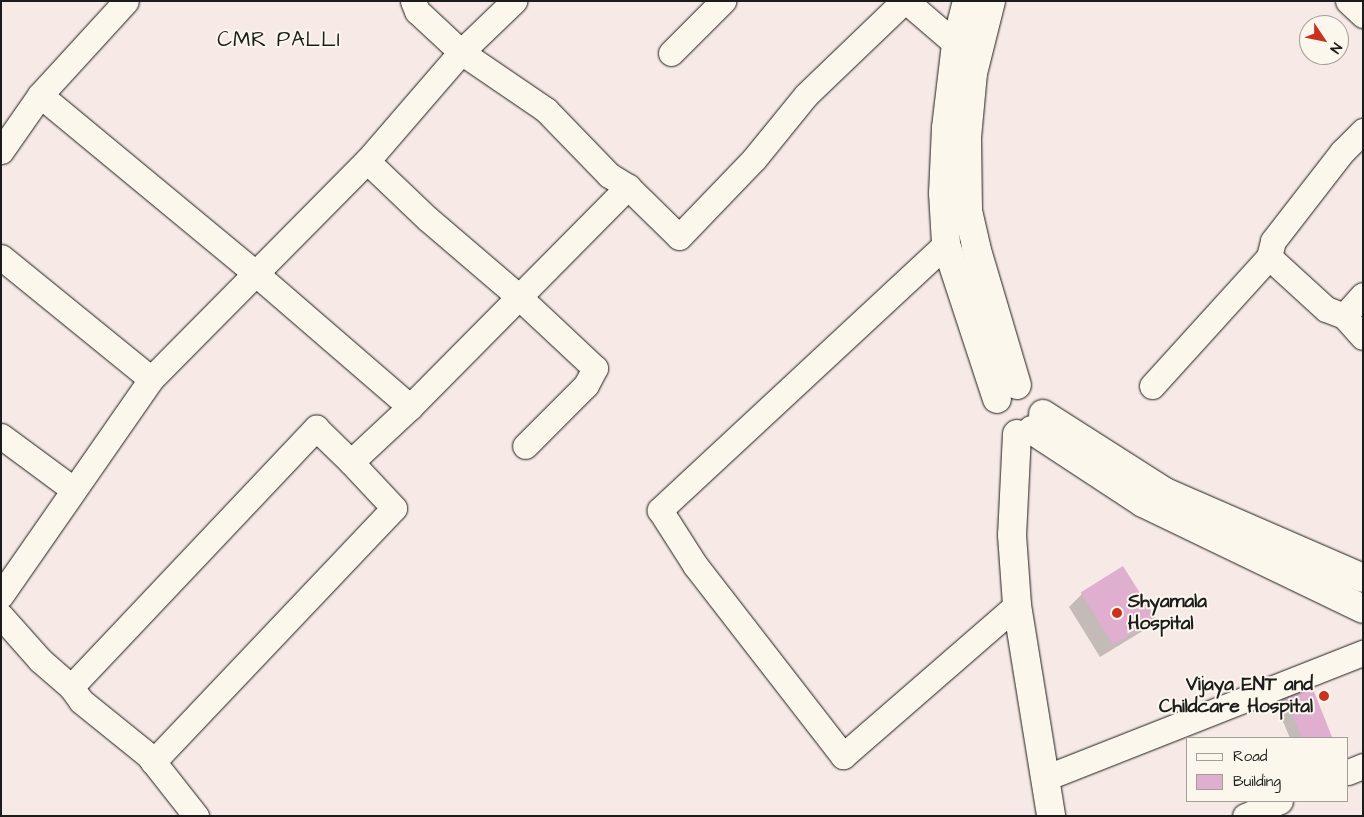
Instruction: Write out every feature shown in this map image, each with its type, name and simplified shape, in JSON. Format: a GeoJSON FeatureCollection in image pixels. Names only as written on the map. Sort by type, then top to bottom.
{"type":"FeatureCollection","features":[{"type":"Feature","properties":{"kind":"main road"},"geometry":{"type":"LineString","coordinates":[[967,1],[956,44],[946,128],[943,193],[946,244],[1007,392]]}},
{"type":"Feature","properties":{"kind":"main road"},"geometry":{"type":"LineString","coordinates":[[990,1],[973,73],[967,138],[968,211],[1007,392]]}},
{"type":"Feature","properties":{"kind":"main road"},"geometry":{"type":"LineString","coordinates":[[1051,816],[1017,605],[1012,536],[1031,426],[1043,402],[1033,389],[1007,392],[994,406],[998,422],[1009,432],[1031,426],[1165,492],[1363,578]]}},
{"type":"Feature","properties":{"kind":"main road"},"geometry":{"type":"LineString","coordinates":[[1031,426],[1144,503],[1363,609]]}},
{"type":"Feature","properties":{"kind":"street"},"geometry":{"type":"LineString","coordinates":[[1,151],[40,95],[126,1]]}},
{"type":"Feature","properties":{"kind":"street"},"geometry":{"type":"LineString","coordinates":[[413,1],[417,11],[461,52],[546,110],[610,175],[628,187],[679,237],[754,159],[806,95],[905,1],[956,44]]}},
{"type":"Feature","properties":{"kind":"street"},"geometry":{"type":"LineString","coordinates":[[196,816],[148,755],[81,701],[71,687],[40,660],[2,599],[73,489],[151,379],[366,160],[461,52],[514,1]]}},
{"type":"Feature","properties":{"kind":"street"},"geometry":{"type":"LineString","coordinates":[[671,53],[723,1]]}},
{"type":"Feature","properties":{"kind":"street"},"geometry":{"type":"LineString","coordinates":[[1348,1],[1363,15]]}},
{"type":"Feature","properties":{"kind":"street"},"geometry":{"type":"LineString","coordinates":[[40,95],[255,273],[410,407]]}},
{"type":"Feature","properties":{"kind":"street"},"geometry":{"type":"LineString","coordinates":[[1152,386],[1269,257],[1273,241],[1342,152],[1363,131]]}},
{"type":"Feature","properties":{"kind":"street"},"geometry":{"type":"LineString","coordinates":[[366,160],[428,219],[519,297],[595,368],[586,385],[525,446]]}},
{"type":"Feature","properties":{"kind":"street"},"geometry":{"type":"LineString","coordinates":[[351,462],[410,407],[628,187]]}},
{"type":"Feature","properties":{"kind":"street"},"geometry":{"type":"LineString","coordinates":[[946,244],[660,510],[695,565],[843,756],[1017,605]]}},
{"type":"Feature","properties":{"kind":"street"},"geometry":{"type":"LineString","coordinates":[[1,257],[151,379]]}},
{"type":"Feature","properties":{"kind":"street"},"geometry":{"type":"LineString","coordinates":[[1269,257],[1326,309],[1344,316],[1363,337]]}},
{"type":"Feature","properties":{"kind":"street"},"geometry":{"type":"LineString","coordinates":[[1344,316],[1363,295]]}},
{"type":"Feature","properties":{"kind":"street"},"geometry":{"type":"LineString","coordinates":[[71,687],[316,428],[394,508],[154,762]]}},
{"type":"Feature","properties":{"kind":"street"},"geometry":{"type":"LineString","coordinates":[[1,436],[73,489]]}},
{"type":"Feature","properties":{"kind":"street"},"geometry":{"type":"LineString","coordinates":[[1045,778],[1363,653]]}},
{"type":"Feature","properties":{"kind":"street"},"geometry":{"type":"LineString","coordinates":[[1349,772],[1363,766]]}},
{"type":"Feature","properties":{"kind":"street"},"geometry":{"type":"LineString","coordinates":[[1245,816],[1278,802]]}},
{"type":"Feature","properties":{"kind":"building"},"geometry":{"type":"Polygon","coordinates":[[[1123,566],[1156,619],[1113,645],[1081,592],[1123,566]]]}},
{"type":"Feature","properties":{"kind":"building"},"geometry":{"type":"Polygon","coordinates":[[[1311,684],[1332,737],[1302,737],[1284,695],[1311,684]]]}},
{"type":"Feature","properties":{"kind":"place","name":"Shyamala Hospital"},"geometry":{"type":"Point","coordinates":[1117,613]}},
{"type":"Feature","properties":{"kind":"place","name":"Vijaya ENT and Childcare Hospital"},"geometry":{"type":"Point","coordinates":[1324,696]}},
{"type":"Feature","properties":{"kind":"district","name":"CMR PALLI"},"geometry":{"type":"Point","coordinates":[279,40]}}]}
